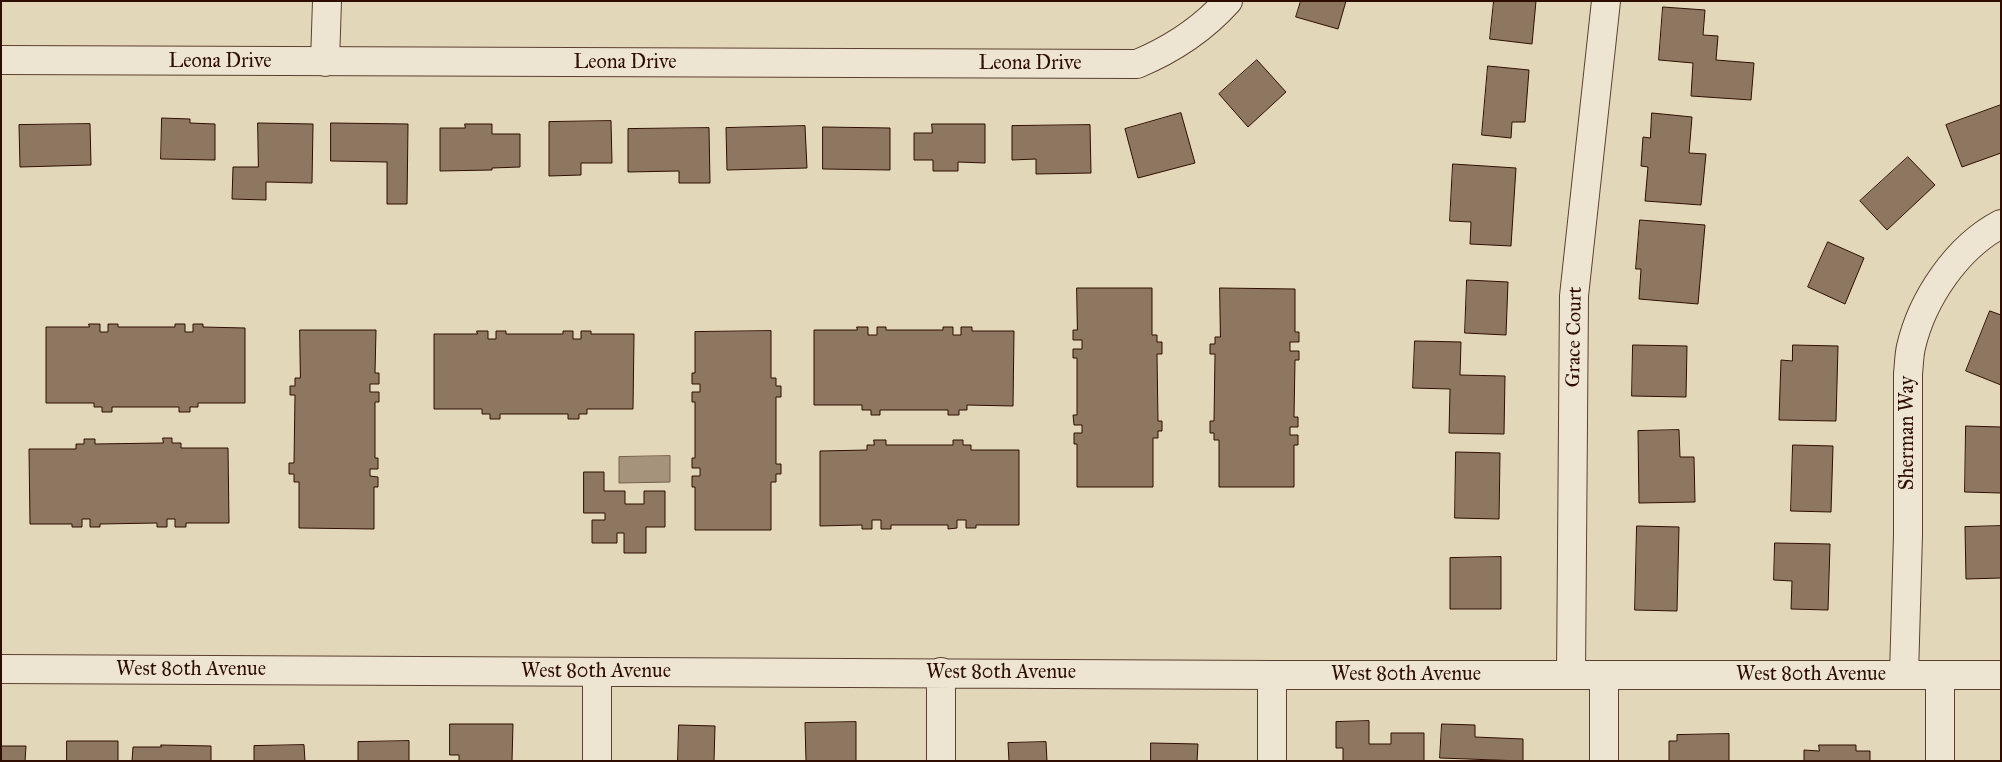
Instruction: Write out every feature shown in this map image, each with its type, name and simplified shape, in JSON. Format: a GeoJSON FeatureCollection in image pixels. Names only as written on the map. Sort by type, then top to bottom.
{"type":"FeatureCollection","features":[{"type":"Feature","properties":{"kind":"street"},"geometry":{"type":"LineString","coordinates":[[325,62],[327,1]]}},
{"type":"Feature","properties":{"kind":"street","name":"Leona Drive"},"geometry":{"type":"LineString","coordinates":[[1,60],[1137,64],[1181,43],[1198,31],[1228,1]]}},
{"type":"Feature","properties":{"kind":"street","name":"Grace Court"},"geometry":{"type":"LineString","coordinates":[[1571,675],[1574,296],[1606,1]]}},
{"type":"Feature","properties":{"kind":"street","name":"Sherman Way"},"geometry":{"type":"LineString","coordinates":[[1904,675],[1908,535],[1908,374],[1910,348],[1918,324],[1933,293],[1953,264],[1978,239],[2001,224]]}},
{"type":"Feature","properties":{"kind":"street","name":"West 80th Avenue"},"geometry":{"type":"LineString","coordinates":[[1,669],[1272,675],[2001,675]]}},
{"type":"Feature","properties":{"kind":"street"},"geometry":{"type":"LineString","coordinates":[[597,672],[597,761]]}},
{"type":"Feature","properties":{"kind":"street"},"geometry":{"type":"LineString","coordinates":[[941,672],[941,761]]}},
{"type":"Feature","properties":{"kind":"street"},"geometry":{"type":"LineString","coordinates":[[1272,675],[1272,761]]}},
{"type":"Feature","properties":{"kind":"street"},"geometry":{"type":"LineString","coordinates":[[1604,675],[1604,761]]}},
{"type":"Feature","properties":{"kind":"street"},"geometry":{"type":"LineString","coordinates":[[1940,675],[1940,761]]}},
{"type":"Feature","properties":{"kind":"shaded area"},"geometry":{"type":"Polygon","coordinates":[[[670,456],[670,482],[619,483],[619,457],[670,456]]]}},
{"type":"Feature","properties":{"kind":"building"},"geometry":{"type":"Polygon","coordinates":[[[1301,1],[1346,1],[1338,29],[1296,17],[1301,1]]]}},
{"type":"Feature","properties":{"kind":"building"},"geometry":{"type":"Polygon","coordinates":[[[1494,1],[1536,1],[1532,44],[1490,39],[1494,1]]]}},
{"type":"Feature","properties":{"kind":"building"},"geometry":{"type":"Polygon","coordinates":[[[1663,7],[1705,10],[1703,35],[1718,36],[1716,60],[1754,63],[1751,100],[1691,96],[1693,63],[1659,60],[1663,7]]]}},
{"type":"Feature","properties":{"kind":"building"},"geometry":{"type":"Polygon","coordinates":[[[1257,60],[1286,92],[1248,127],[1219,94],[1257,60]]]}},
{"type":"Feature","properties":{"kind":"building"},"geometry":{"type":"Polygon","coordinates":[[[1488,66],[1529,70],[1525,122],[1512,122],[1511,138],[1482,135],[1488,66]]]}},
{"type":"Feature","properties":{"kind":"building"},"geometry":{"type":"Polygon","coordinates":[[[2001,105],[2001,153],[1962,167],[1946,125],[2001,105]]]}},
{"type":"Feature","properties":{"kind":"building"},"geometry":{"type":"Polygon","coordinates":[[[1181,113],[1195,163],[1138,178],[1125,129],[1181,113]]]}},
{"type":"Feature","properties":{"kind":"building"},"geometry":{"type":"Polygon","coordinates":[[[1652,113],[1692,117],[1689,153],[1706,154],[1701,205],[1645,201],[1648,167],[1641,166],[1643,137],[1650,138],[1652,113]]]}},
{"type":"Feature","properties":{"kind":"building"},"geometry":{"type":"Polygon","coordinates":[[[162,118],[190,119],[190,123],[215,124],[215,160],[161,159],[162,118]]]}},
{"type":"Feature","properties":{"kind":"building"},"geometry":{"type":"Polygon","coordinates":[[[611,121],[612,163],[581,163],[581,175],[549,176],[549,122],[611,121]]]}},
{"type":"Feature","properties":{"kind":"building"},"geometry":{"type":"Polygon","coordinates":[[[258,123],[313,124],[312,183],[266,182],[266,200],[232,199],[233,167],[258,167],[258,123]]]}},
{"type":"Feature","properties":{"kind":"building"},"geometry":{"type":"Polygon","coordinates":[[[331,123],[408,124],[407,204],[387,204],[387,162],[331,161],[331,123]]]}},
{"type":"Feature","properties":{"kind":"building"},"geometry":{"type":"Polygon","coordinates":[[[90,124],[91,165],[20,167],[19,125],[90,124]]]}},
{"type":"Feature","properties":{"kind":"building"},"geometry":{"type":"Polygon","coordinates":[[[465,124],[492,124],[492,134],[520,134],[520,167],[492,168],[492,170],[440,171],[440,128],[465,128],[465,124]]]}},
{"type":"Feature","properties":{"kind":"building"},"geometry":{"type":"Polygon","coordinates":[[[932,124],[985,124],[985,163],[958,162],[958,171],[933,171],[933,160],[914,160],[914,133],[932,133],[932,124]]]}},
{"type":"Feature","properties":{"kind":"building"},"geometry":{"type":"Polygon","coordinates":[[[1090,125],[1091,173],[1036,174],[1036,159],[1012,160],[1012,126],[1090,125]]]}},
{"type":"Feature","properties":{"kind":"building"},"geometry":{"type":"Polygon","coordinates":[[[805,126],[807,168],[727,170],[726,128],[805,126]]]}},
{"type":"Feature","properties":{"kind":"building"},"geometry":{"type":"Polygon","coordinates":[[[823,127],[890,128],[890,170],[823,169],[823,127]]]}},
{"type":"Feature","properties":{"kind":"building"},"geometry":{"type":"Polygon","coordinates":[[[709,128],[710,183],[679,183],[679,171],[628,172],[628,129],[709,128]]]}},
{"type":"Feature","properties":{"kind":"building"},"geometry":{"type":"Polygon","coordinates":[[[1908,157],[1935,185],[1887,230],[1860,201],[1908,157]]]}},
{"type":"Feature","properties":{"kind":"building"},"geometry":{"type":"Polygon","coordinates":[[[1453,164],[1516,168],[1511,246],[1470,244],[1471,222],[1450,221],[1453,164]]]}},
{"type":"Feature","properties":{"kind":"building"},"geometry":{"type":"Polygon","coordinates":[[[1640,220],[1705,225],[1698,304],[1639,299],[1641,269],[1636,269],[1640,220]]]}},
{"type":"Feature","properties":{"kind":"building"},"geometry":{"type":"Polygon","coordinates":[[[1828,242],[1864,258],[1845,304],[1808,287],[1828,242]]]}},
{"type":"Feature","properties":{"kind":"building"},"geometry":{"type":"Polygon","coordinates":[[[1467,280],[1508,282],[1506,335],[1465,333],[1467,280]]]}},
{"type":"Feature","properties":{"kind":"building"},"geometry":{"type":"Polygon","coordinates":[[[1077,288],[1152,288],[1152,335],[1157,335],[1157,342],[1162,342],[1162,354],[1157,354],[1158,421],[1162,421],[1162,431],[1158,431],[1158,438],[1153,438],[1153,487],[1077,487],[1077,444],[1074,444],[1074,433],[1082,433],[1082,425],[1074,425],[1073,415],[1077,415],[1077,358],[1073,358],[1073,349],[1082,349],[1082,340],[1073,340],[1073,330],[1077,330],[1077,288]]]}},
{"type":"Feature","properties":{"kind":"building"},"geometry":{"type":"Polygon","coordinates":[[[1220,288],[1295,289],[1295,332],[1299,332],[1299,342],[1290,342],[1290,351],[1299,351],[1299,360],[1295,360],[1294,417],[1298,417],[1298,427],[1290,427],[1290,435],[1298,435],[1298,445],[1294,445],[1294,487],[1219,487],[1219,440],[1214,440],[1214,433],[1210,433],[1210,421],[1214,421],[1215,354],[1210,354],[1210,344],[1215,344],[1215,337],[1220,337],[1220,288]]]}},
{"type":"Feature","properties":{"kind":"building"},"geometry":{"type":"Polygon","coordinates":[[[1990,311],[2001,315],[2001,385],[1966,371],[1990,311]]]}},
{"type":"Feature","properties":{"kind":"building"},"geometry":{"type":"Polygon","coordinates":[[[89,324],[100,324],[100,332],[108,332],[108,324],[118,324],[118,327],[175,327],[175,324],[185,324],[185,332],[193,332],[193,324],[203,324],[203,327],[245,328],[245,403],[198,403],[198,407],[190,407],[190,412],[179,412],[179,407],[112,407],[112,412],[102,412],[102,407],[94,407],[94,403],[46,403],[46,327],[89,327],[89,324]]]}},
{"type":"Feature","properties":{"kind":"building"},"geometry":{"type":"Polygon","coordinates":[[[857,327],[868,327],[868,335],[877,335],[877,327],[886,327],[886,330],[943,330],[943,327],[953,327],[953,335],[961,335],[961,327],[972,327],[972,331],[1014,331],[1013,406],[967,405],[967,410],[959,410],[959,415],[948,415],[948,410],[880,410],[880,415],[871,415],[871,410],[862,410],[862,405],[814,405],[814,330],[857,330],[857,327]]]}},
{"type":"Feature","properties":{"kind":"building"},"geometry":{"type":"Polygon","coordinates":[[[300,330],[376,330],[375,373],[379,373],[379,384],[370,384],[370,392],[379,392],[379,402],[375,402],[375,458],[378,458],[378,469],[370,469],[370,476],[378,477],[378,487],[374,487],[374,529],[299,528],[299,482],[294,482],[294,474],[289,474],[289,463],[294,463],[295,395],[290,395],[290,386],[295,386],[295,378],[300,378],[300,330]]]}},
{"type":"Feature","properties":{"kind":"building"},"geometry":{"type":"Polygon","coordinates":[[[477,331],[488,331],[488,339],[496,339],[496,331],[506,331],[506,334],[563,334],[563,331],[573,331],[573,339],[581,339],[581,331],[591,331],[591,334],[634,334],[633,409],[587,409],[587,414],[579,414],[579,419],[568,419],[568,414],[500,414],[500,419],[490,419],[490,414],[482,414],[482,409],[434,409],[434,334],[477,334],[477,331]]]}},
{"type":"Feature","properties":{"kind":"building"},"geometry":{"type":"Polygon","coordinates":[[[771,331],[771,378],[776,378],[776,386],[781,386],[781,397],[776,397],[776,464],[781,464],[781,474],[776,474],[776,482],[771,482],[771,530],[695,530],[695,487],[692,487],[692,476],[700,476],[700,468],[692,468],[692,458],[695,458],[695,402],[692,402],[692,392],[700,392],[700,384],[692,384],[692,373],[695,373],[695,332],[771,331]]]}},
{"type":"Feature","properties":{"kind":"building"},"geometry":{"type":"Polygon","coordinates":[[[1415,341],[1461,342],[1460,375],[1505,376],[1504,434],[1449,433],[1450,389],[1413,388],[1415,341]]]}},
{"type":"Feature","properties":{"kind":"building"},"geometry":{"type":"Polygon","coordinates":[[[1633,345],[1687,346],[1686,397],[1632,396],[1633,345]]]}},
{"type":"Feature","properties":{"kind":"building"},"geometry":{"type":"Polygon","coordinates":[[[1793,345],[1838,346],[1836,421],[1779,420],[1781,360],[1792,361],[1793,345]]]}},
{"type":"Feature","properties":{"kind":"building"},"geometry":{"type":"Polygon","coordinates":[[[1966,426],[2001,427],[2001,493],[1965,492],[1966,426]]]}},
{"type":"Feature","properties":{"kind":"building"},"geometry":{"type":"Polygon","coordinates":[[[1679,430],[1680,457],[1694,457],[1695,502],[1639,503],[1638,431],[1679,430]]]}},
{"type":"Feature","properties":{"kind":"building"},"geometry":{"type":"Polygon","coordinates":[[[163,438],[172,438],[172,443],[181,443],[181,448],[228,448],[229,523],[186,523],[186,527],[175,527],[175,519],[167,519],[167,527],[157,527],[157,523],[100,524],[100,527],[90,527],[90,519],[82,519],[82,527],[72,527],[72,524],[30,524],[29,449],[76,449],[76,444],[84,444],[84,439],[95,439],[95,444],[163,443],[163,438]]]}},
{"type":"Feature","properties":{"kind":"building"},"geometry":{"type":"Polygon","coordinates":[[[874,440],[886,440],[886,445],[953,445],[953,440],[963,440],[963,445],[971,445],[971,450],[1019,450],[1019,525],[976,525],[976,528],[966,528],[966,520],[957,520],[957,528],[948,529],[948,525],[891,525],[891,529],[881,529],[881,520],[872,520],[872,529],[862,529],[862,525],[820,526],[820,451],[867,450],[867,445],[874,445],[874,440]]]}},
{"type":"Feature","properties":{"kind":"building"},"geometry":{"type":"Polygon","coordinates":[[[1793,445],[1833,446],[1831,512],[1791,511],[1793,445]]]}},
{"type":"Feature","properties":{"kind":"building"},"geometry":{"type":"Polygon","coordinates":[[[1456,452],[1500,453],[1499,519],[1455,518],[1456,452]]]}},
{"type":"Feature","properties":{"kind":"building"},"geometry":{"type":"Polygon","coordinates":[[[584,472],[604,472],[604,491],[625,491],[625,504],[644,504],[644,491],[665,491],[665,527],[646,527],[646,553],[624,553],[624,533],[617,533],[617,543],[592,543],[592,520],[605,520],[605,513],[584,513],[584,472]]]}},
{"type":"Feature","properties":{"kind":"building"},"geometry":{"type":"Polygon","coordinates":[[[1637,526],[1679,527],[1677,611],[1635,610],[1637,526]]]}},
{"type":"Feature","properties":{"kind":"building"},"geometry":{"type":"Polygon","coordinates":[[[2001,526],[2001,578],[1966,579],[1965,527],[2001,526]]]}},
{"type":"Feature","properties":{"kind":"building"},"geometry":{"type":"Polygon","coordinates":[[[1775,543],[1830,544],[1828,610],[1791,609],[1792,581],[1774,580],[1775,543]]]}},
{"type":"Feature","properties":{"kind":"building"},"geometry":{"type":"Polygon","coordinates":[[[1501,557],[1501,609],[1450,609],[1450,558],[1501,557]]]}},
{"type":"Feature","properties":{"kind":"building"},"geometry":{"type":"Polygon","coordinates":[[[1369,721],[1369,744],[1391,744],[1391,733],[1424,733],[1424,761],[1343,761],[1343,748],[1336,748],[1336,722],[1369,721]]]}},
{"type":"Feature","properties":{"kind":"building"},"geometry":{"type":"Polygon","coordinates":[[[856,722],[856,761],[806,761],[805,723],[856,722]]]}},
{"type":"Feature","properties":{"kind":"building"},"geometry":{"type":"Polygon","coordinates":[[[450,724],[513,724],[512,761],[459,761],[459,755],[450,755],[450,724]]]}},
{"type":"Feature","properties":{"kind":"building"},"geometry":{"type":"Polygon","coordinates":[[[1442,724],[1475,725],[1475,737],[1523,739],[1523,761],[1440,758],[1442,724]]]}},
{"type":"Feature","properties":{"kind":"building"},"geometry":{"type":"Polygon","coordinates":[[[679,725],[715,726],[714,761],[678,761],[679,725]]]}},
{"type":"Feature","properties":{"kind":"building"},"geometry":{"type":"Polygon","coordinates":[[[1729,734],[1729,761],[1669,761],[1669,741],[1677,741],[1677,735],[1729,734]]]}},
{"type":"Feature","properties":{"kind":"building"},"geometry":{"type":"Polygon","coordinates":[[[67,741],[118,741],[118,761],[67,761],[67,741]]]}},
{"type":"Feature","properties":{"kind":"building"},"geometry":{"type":"Polygon","coordinates":[[[409,741],[409,761],[358,761],[358,742],[409,741]]]}},
{"type":"Feature","properties":{"kind":"building"},"geometry":{"type":"Polygon","coordinates":[[[1046,742],[1047,761],[1009,761],[1008,743],[1046,742]]]}},
{"type":"Feature","properties":{"kind":"building"},"geometry":{"type":"Polygon","coordinates":[[[1151,743],[1198,744],[1197,761],[1151,761],[1151,743]]]}},
{"type":"Feature","properties":{"kind":"building"},"geometry":{"type":"Polygon","coordinates":[[[161,745],[211,746],[211,761],[132,761],[133,747],[161,747],[161,745]]]}},
{"type":"Feature","properties":{"kind":"building"},"geometry":{"type":"Polygon","coordinates":[[[304,745],[305,761],[254,761],[254,746],[304,745]]]}},
{"type":"Feature","properties":{"kind":"building"},"geometry":{"type":"Polygon","coordinates":[[[1819,745],[1856,745],[1856,751],[1870,751],[1870,761],[1804,761],[1804,750],[1819,751],[1819,745]]]}},
{"type":"Feature","properties":{"kind":"building"},"geometry":{"type":"Polygon","coordinates":[[[1,746],[26,746],[25,761],[1,761],[1,746]]]}}]}
